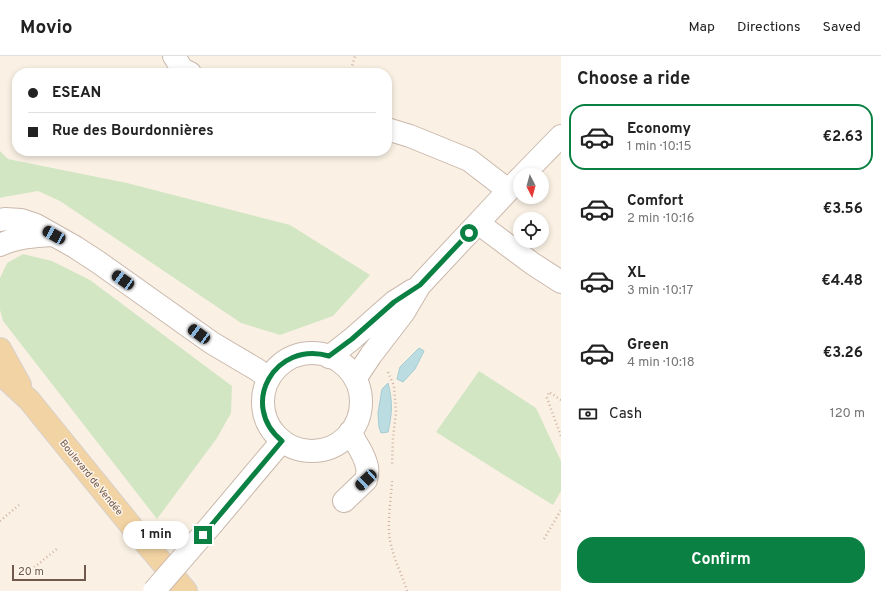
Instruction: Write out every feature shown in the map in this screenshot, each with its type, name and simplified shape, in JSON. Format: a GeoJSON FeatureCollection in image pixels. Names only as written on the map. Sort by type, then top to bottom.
{"type":"FeatureCollection","features":[{"type":"Feature","properties":{"kind":"main road","name":"Boulevard de Vendée"},"geometry":{"type":"LineString","coordinates":[[0,349],[29,400]]}},
{"type":"Feature","properties":{"kind":"main road","name":"Boulevard de Vendée"},"geometry":{"type":"LineString","coordinates":[[0,373],[29,400],[186,591]]}},
{"type":"Feature","properties":{"kind":"street"},"geometry":{"type":"LineString","coordinates":[[174,56],[181,68]]}},
{"type":"Feature","properties":{"kind":"street"},"geometry":{"type":"LineString","coordinates":[[392,131],[410,136],[469,160],[513,183]]}},
{"type":"Feature","properties":{"kind":"street"},"geometry":{"type":"LineString","coordinates":[[530,168],[561,136]]}},
{"type":"Feature","properties":{"kind":"street"},"geometry":{"type":"LineString","coordinates":[[355,379],[371,355],[404,312],[420,285],[513,185]]}},
{"type":"Feature","properties":{"kind":"street"},"geometry":{"type":"LineString","coordinates":[[0,220],[21,220],[36,225],[54,235],[98,262],[212,343],[269,378]]}},
{"type":"Feature","properties":{"kind":"street"},"geometry":{"type":"LineString","coordinates":[[478,223],[561,282]]}},
{"type":"Feature","properties":{"kind":"street"},"geometry":{"type":"LineString","coordinates":[[0,245],[25,237],[54,235]]}},
{"type":"Feature","properties":{"kind":"street"},"geometry":{"type":"LineString","coordinates":[[329,356],[352,339],[394,302],[420,285]]}},
{"type":"Feature","properties":{"kind":"street"},"geometry":{"type":"LineString","coordinates":[[312,353],[329,356],[349,370],[355,379],[359,389],[360,407],[357,420],[346,437],[337,444],[326,449],[307,451],[292,447],[277,436],[266,421],[263,410],[263,396],[269,378],[282,363],[301,354],[312,353]]}},
{"type":"Feature","properties":{"kind":"street"},"geometry":{"type":"LineString","coordinates":[[344,501],[366,480],[368,468],[364,454],[350,432]]}},
{"type":"Feature","properties":{"kind":"street"},"geometry":{"type":"LineString","coordinates":[[154,591],[282,441]]}},
{"type":"Feature","properties":{"kind":"path"},"geometry":{"type":"LineString","coordinates":[[351,68],[355,56]]}},
{"type":"Feature","properties":{"kind":"path"},"geometry":{"type":"LineString","coordinates":[[387,370],[394,386],[396,412],[393,437],[392,473]]}},
{"type":"Feature","properties":{"kind":"path"},"geometry":{"type":"LineString","coordinates":[[561,400],[549,392],[547,398],[561,436]]}},
{"type":"Feature","properties":{"kind":"path"},"geometry":{"type":"LineString","coordinates":[[392,480],[390,539],[393,553],[408,591]]}},
{"type":"Feature","properties":{"kind":"path"},"geometry":{"type":"LineString","coordinates":[[0,521],[19,506]]}},
{"type":"Feature","properties":{"kind":"path"},"geometry":{"type":"LineString","coordinates":[[544,539],[561,510]]}},
{"type":"Feature","properties":{"kind":"path"},"geometry":{"type":"LineString","coordinates":[[31,570],[58,548]]}},
{"type":"Feature","properties":{"kind":"green space"},"geometry":{"type":"Polygon","coordinates":[[[0,151],[8,159],[127,183],[290,225],[370,275],[333,316],[280,335],[241,323],[60,201],[38,191],[0,198],[0,151]]]}},
{"type":"Feature","properties":{"kind":"green space"},"geometry":{"type":"Polygon","coordinates":[[[23,254],[52,261],[90,280],[232,386],[231,413],[217,438],[157,519],[3,321],[0,310],[0,278],[7,263],[23,254]]]}},
{"type":"Feature","properties":{"kind":"green space"},"geometry":{"type":"Polygon","coordinates":[[[479,371],[536,408],[561,461],[561,491],[553,505],[436,432],[479,371]]]}},
{"type":"Feature","properties":{"kind":"water"},"geometry":{"type":"Polygon","coordinates":[[[419,348],[424,351],[415,369],[403,382],[397,379],[400,367],[419,348]]]}},
{"type":"Feature","properties":{"kind":"water"},"geometry":{"type":"Polygon","coordinates":[[[388,383],[391,402],[390,420],[388,432],[381,433],[378,413],[382,389],[388,383]]]}},
{"type":"Feature","properties":{"kind":"route"},"geometry":{"type":"LineString","coordinates":[[203,535],[282,441],[268,425],[263,410],[265,388],[269,378],[276,369],[282,363],[301,354],[312,353],[329,356],[352,339],[394,302],[420,285],[469,233]]}}]}
